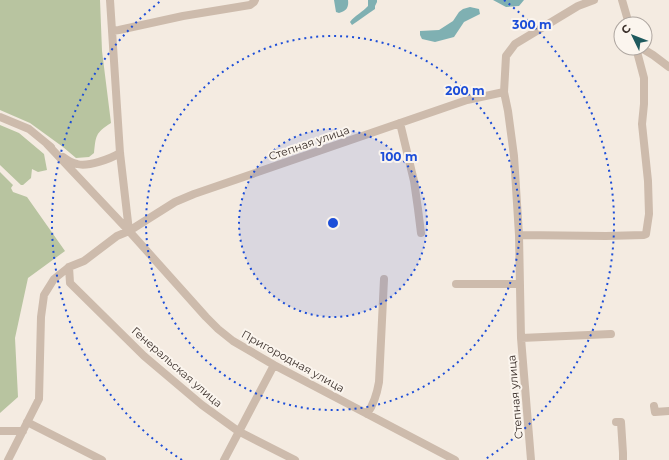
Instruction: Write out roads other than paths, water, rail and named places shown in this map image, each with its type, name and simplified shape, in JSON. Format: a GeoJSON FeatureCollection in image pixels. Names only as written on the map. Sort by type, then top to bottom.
{"type":"FeatureCollection","features":[{"type":"Feature","properties":{"kind":"street"},"geometry":{"type":"LineString","coordinates":[[110,0],[120,153],[130,231]]}},
{"type":"Feature","properties":{"kind":"street"},"geometry":{"type":"LineString","coordinates":[[112,31],[183,16],[250,5],[255,0]]}},
{"type":"Feature","properties":{"kind":"street","name":"Степная улица"},"geometry":{"type":"LineString","coordinates":[[531,460],[521,338],[520,235],[514,156],[504,92],[506,56],[515,44],[578,6],[594,0]]}},
{"type":"Feature","properties":{"kind":"street"},"geometry":{"type":"LineString","coordinates":[[622,0],[627,16]]}},
{"type":"Feature","properties":{"kind":"street"},"geometry":{"type":"LineString","coordinates":[[653,55],[669,68]]}},
{"type":"Feature","properties":{"kind":"street"},"geometry":{"type":"LineString","coordinates":[[520,235],[645,235],[649,207],[642,124],[644,78],[638,56]]}},
{"type":"Feature","properties":{"kind":"street","name":"Степная улица"},"geometry":{"type":"LineString","coordinates":[[8,460],[39,399],[41,317],[44,295],[54,279],[69,267],[84,261],[117,236],[130,231],[175,202],[194,194],[468,100],[504,92]]}},
{"type":"Feature","properties":{"kind":"street"},"geometry":{"type":"LineString","coordinates":[[0,117],[29,129],[68,161],[78,164],[87,164],[99,161],[114,157],[120,153]]}},
{"type":"Feature","properties":{"kind":"street"},"geometry":{"type":"LineString","coordinates":[[400,124],[414,181],[420,233]]}},
{"type":"Feature","properties":{"kind":"street","name":"Пригородная улица"},"geometry":{"type":"LineString","coordinates":[[47,144],[130,231],[218,329],[233,341],[274,365],[455,460]]}},
{"type":"Feature","properties":{"kind":"street","name":"Генеральская улица"},"geometry":{"type":"LineString","coordinates":[[69,267],[70,283],[144,356],[202,406],[238,431],[295,460]]}},
{"type":"Feature","properties":{"kind":"street"},"geometry":{"type":"LineString","coordinates":[[367,414],[373,405],[379,382],[384,279]]}},
{"type":"Feature","properties":{"kind":"street"},"geometry":{"type":"LineString","coordinates":[[456,284],[520,284]]}},
{"type":"Feature","properties":{"kind":"street"},"geometry":{"type":"LineString","coordinates":[[521,338],[611,334]]}},
{"type":"Feature","properties":{"kind":"street"},"geometry":{"type":"LineString","coordinates":[[224,460],[274,365]]}},
{"type":"Feature","properties":{"kind":"street"},"geometry":{"type":"LineString","coordinates":[[654,406],[655,412],[669,411]]}},
{"type":"Feature","properties":{"kind":"street"},"geometry":{"type":"LineString","coordinates":[[27,422],[102,460]]}},
{"type":"Feature","properties":{"kind":"street"},"geometry":{"type":"LineString","coordinates":[[616,422],[621,422],[623,460]]}},
{"type":"Feature","properties":{"kind":"street"},"geometry":{"type":"LineString","coordinates":[[0,431],[23,431]]}},
{"type":"Feature","properties":{"kind":"water"},"geometry":{"type":"Polygon","coordinates":[[[334,0],[348,0],[346,9],[339,13],[336,12],[334,0]]]}},
{"type":"Feature","properties":{"kind":"water"},"geometry":{"type":"Polygon","coordinates":[[[368,0],[377,0],[375,9],[352,25],[350,22],[368,6],[368,0]]]}},
{"type":"Feature","properties":{"kind":"water"},"geometry":{"type":"Polygon","coordinates":[[[493,0],[524,0],[519,6],[506,7],[493,0]]]}},
{"type":"Feature","properties":{"kind":"water"},"geometry":{"type":"Polygon","coordinates":[[[470,7],[479,9],[480,14],[464,22],[454,37],[435,42],[422,39],[420,31],[439,30],[453,21],[463,9],[470,7]]]}}]}
